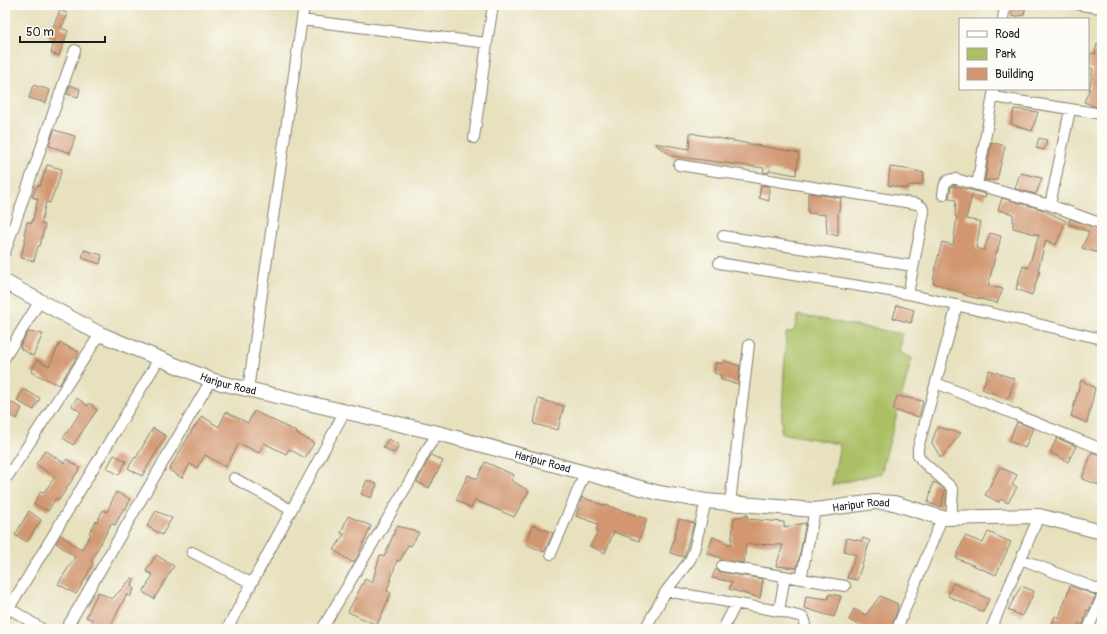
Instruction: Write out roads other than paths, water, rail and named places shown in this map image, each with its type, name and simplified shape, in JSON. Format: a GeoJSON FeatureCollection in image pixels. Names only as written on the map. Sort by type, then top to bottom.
{"type":"FeatureCollection","features":[{"type":"Feature","properties":{"kind":"street"},"geometry":{"type":"LineString","coordinates":[[248,390],[304,5]]}},
{"type":"Feature","properties":{"kind":"street"},"geometry":{"type":"LineString","coordinates":[[474,138],[493,5]]}},
{"type":"Feature","properties":{"kind":"street"},"geometry":{"type":"LineString","coordinates":[[1003,18],[1005,5]]}},
{"type":"Feature","properties":{"kind":"street"},"geometry":{"type":"LineString","coordinates":[[1080,5],[1102,8]]}},
{"type":"Feature","properties":{"kind":"street"},"geometry":{"type":"LineString","coordinates":[[302,20],[487,43]]}},
{"type":"Feature","properties":{"kind":"street"},"geometry":{"type":"LineString","coordinates":[[5,252],[75,50]]}},
{"type":"Feature","properties":{"kind":"street"},"geometry":{"type":"LineString","coordinates":[[977,185],[993,93],[1070,110],[1102,114]]}},
{"type":"Feature","properties":{"kind":"street"},"geometry":{"type":"LineString","coordinates":[[1050,205],[1070,110]]}},
{"type":"Feature","properties":{"kind":"street"},"geometry":{"type":"LineString","coordinates":[[679,165],[917,204],[922,207],[924,212],[908,294]]}},
{"type":"Feature","properties":{"kind":"street"},"geometry":{"type":"LineString","coordinates":[[943,195],[944,185],[946,181],[951,179],[1050,205],[1102,224]]}},
{"type":"Feature","properties":{"kind":"street"},"geometry":{"type":"LineString","coordinates":[[723,236],[913,266]]}},
{"type":"Feature","properties":{"kind":"street"},"geometry":{"type":"LineString","coordinates":[[719,264],[908,294],[1102,339]]}},
{"type":"Feature","properties":{"kind":"street","name":"Haripur Road"},"geometry":{"type":"LineString","coordinates":[[5,282],[100,334],[211,380],[248,390],[438,433],[659,493],[706,502],[815,510],[875,502],[894,503],[946,518],[1039,516],[1102,532]]}},
{"type":"Feature","properties":{"kind":"street"},"geometry":{"type":"LineString","coordinates":[[5,357],[40,301]]}},
{"type":"Feature","properties":{"kind":"street"},"geometry":{"type":"LineString","coordinates":[[897,629],[946,518],[953,491],[922,461],[918,455],[918,448],[957,305]]}},
{"type":"Feature","properties":{"kind":"street"},"geometry":{"type":"LineString","coordinates":[[8,476],[100,334]]}},
{"type":"Feature","properties":{"kind":"street"},"geometry":{"type":"LineString","coordinates":[[730,504],[749,346]]}},
{"type":"Feature","properties":{"kind":"street"},"geometry":{"type":"LineString","coordinates":[[42,629],[7,611],[159,359]]}},
{"type":"Feature","properties":{"kind":"street"},"geometry":{"type":"LineString","coordinates":[[66,629],[211,380]]}},
{"type":"Feature","properties":{"kind":"street"},"geometry":{"type":"LineString","coordinates":[[936,383],[1102,449]]}},
{"type":"Feature","properties":{"kind":"street"},"geometry":{"type":"LineString","coordinates":[[227,629],[345,411]]}},
{"type":"Feature","properties":{"kind":"street"},"geometry":{"type":"LineString","coordinates":[[322,629],[412,479],[425,452],[438,433]]}},
{"type":"Feature","properties":{"kind":"street"},"geometry":{"type":"LineString","coordinates":[[551,554],[585,473]]}},
{"type":"Feature","properties":{"kind":"street"},"geometry":{"type":"LineString","coordinates":[[234,478],[291,510]]}},
{"type":"Feature","properties":{"kind":"street"},"geometry":{"type":"LineString","coordinates":[[645,629],[666,591],[690,560],[706,502]]}},
{"type":"Feature","properties":{"kind":"street"},"geometry":{"type":"LineString","coordinates":[[801,579],[815,510]]}},
{"type":"Feature","properties":{"kind":"street"},"geometry":{"type":"LineString","coordinates":[[991,629],[1039,516]]}},
{"type":"Feature","properties":{"kind":"street"},"geometry":{"type":"LineString","coordinates":[[192,552],[251,583]]}},
{"type":"Feature","properties":{"kind":"street"},"geometry":{"type":"LineString","coordinates":[[1021,560],[1102,591]]}},
{"type":"Feature","properties":{"kind":"street"},"geometry":{"type":"LineString","coordinates":[[722,566],[845,586]]}},
{"type":"Feature","properties":{"kind":"street"},"geometry":{"type":"LineString","coordinates":[[779,611],[785,576]]}},
{"type":"Feature","properties":{"kind":"street"},"geometry":{"type":"LineString","coordinates":[[666,591],[779,611],[804,618],[805,623],[803,629]]}},
{"type":"Feature","properties":{"kind":"street"},"geometry":{"type":"LineString","coordinates":[[1088,629],[1102,597]]}},
{"type":"Feature","properties":{"kind":"street"},"geometry":{"type":"LineString","coordinates":[[723,629],[736,604]]}}]}
